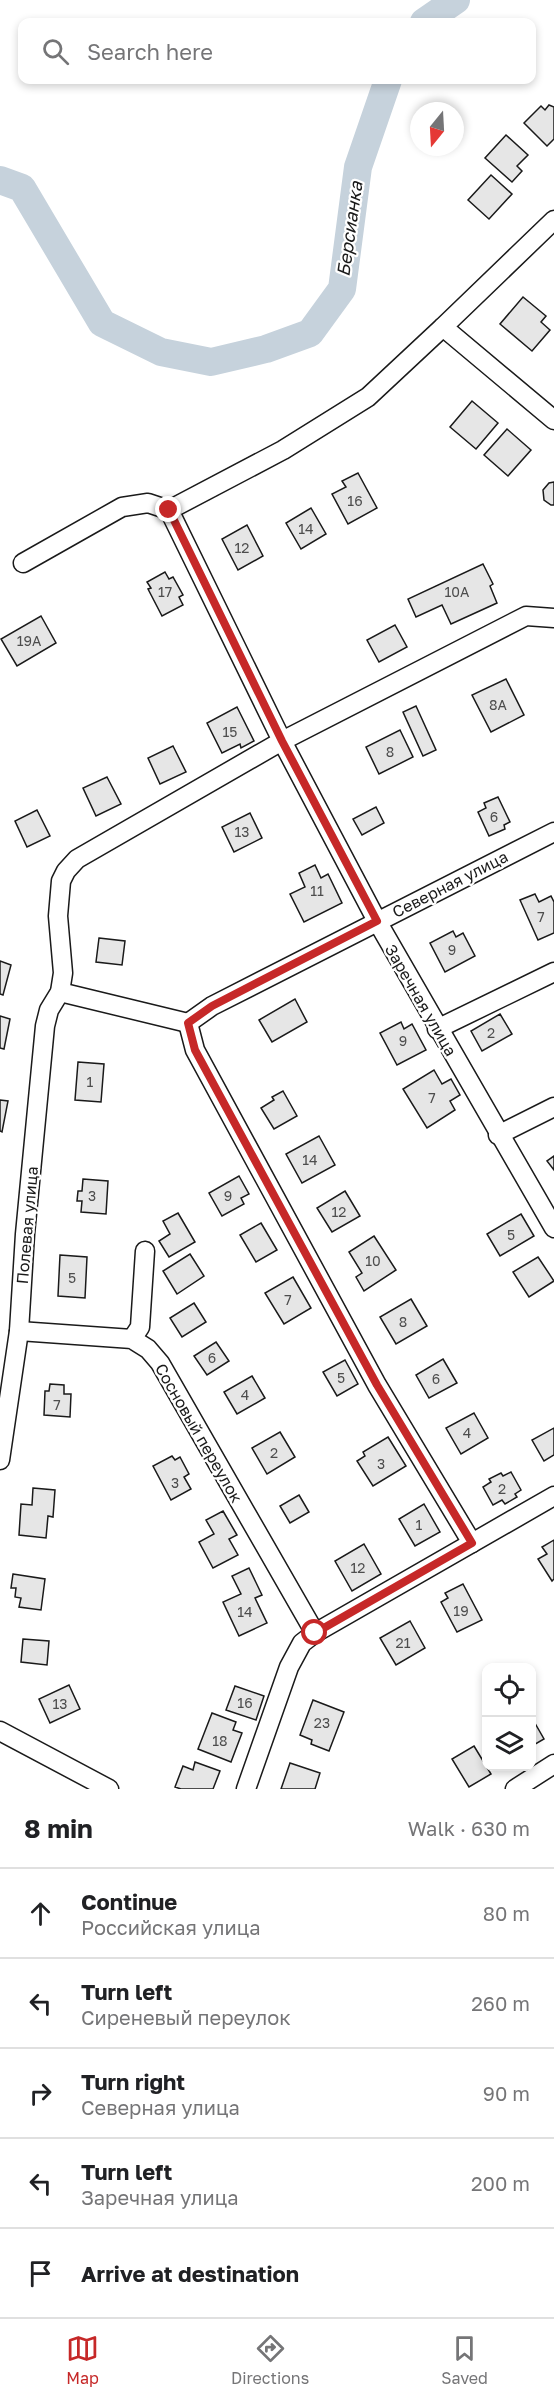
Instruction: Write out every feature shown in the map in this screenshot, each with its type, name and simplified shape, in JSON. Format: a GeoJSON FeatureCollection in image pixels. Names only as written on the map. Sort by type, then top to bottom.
{"type":"FeatureCollection","features":[{"type":"Feature","properties":{"kind":"street"},"geometry":{"type":"LineString","coordinates":[[23,563],[122,507],[148,503],[169,510],[283,450],[368,397],[554,220]]}},
{"type":"Feature","properties":{"kind":"street"},"geometry":{"type":"LineString","coordinates":[[443,327],[554,420]]}},
{"type":"Feature","properties":{"kind":"street","name":"Заречная улица"},"geometry":{"type":"LineString","coordinates":[[169,510],[282,741],[377,921],[498,1135],[552,1222]]}},
{"type":"Feature","properties":{"kind":"street"},"geometry":{"type":"LineString","coordinates":[[472,1543],[377,1385],[195,1050],[188,1023],[60,992],[63,973],[58,906],[61,881],[66,871],[77,859],[282,741],[526,616],[554,618]]}},
{"type":"Feature","properties":{"kind":"street","name":"Северная улица"},"geometry":{"type":"LineString","coordinates":[[188,1023],[212,1006],[554,832]]}},
{"type":"Feature","properties":{"kind":"street"},"geometry":{"type":"LineString","coordinates":[[438,1029],[554,972]]}},
{"type":"Feature","properties":{"kind":"street","name":"Полевая улица"},"geometry":{"type":"LineString","coordinates":[[0,1460],[19,1332],[25,1234],[45,1026],[49,1010],[60,992]]}},
{"type":"Feature","properties":{"kind":"street"},"geometry":{"type":"LineString","coordinates":[[498,1135],[554,1107]]}},
{"type":"Feature","properties":{"kind":"street"},"geometry":{"type":"LineString","coordinates":[[19,1332],[132,1339],[140,1327],[145,1251]]}},
{"type":"Feature","properties":{"kind":"street","name":"Сосновый переулок"},"geometry":{"type":"LineString","coordinates":[[132,1339],[148,1349],[160,1364],[315,1633]]}},
{"type":"Feature","properties":{"kind":"street"},"geometry":{"type":"LineString","coordinates":[[246,1789],[289,1667],[302,1643],[315,1633],[554,1496]]}},
{"type":"Feature","properties":{"kind":"street"},"geometry":{"type":"LineString","coordinates":[[0,1731],[110,1789]]}},
{"type":"Feature","properties":{"kind":"street"},"geometry":{"type":"LineString","coordinates":[[515,1789],[554,1764]]}},
{"type":"Feature","properties":{"kind":"building"},"geometry":{"type":"Polygon","coordinates":[[[549,105],[554,107],[554,139],[547,146],[524,123],[541,106],[545,110],[549,105]]]}},
{"type":"Feature","properties":{"kind":"building"},"geometry":{"type":"Polygon","coordinates":[[[506,135],[528,155],[517,166],[522,171],[512,182],[485,158],[506,135]]]}},
{"type":"Feature","properties":{"kind":"building"},"geometry":{"type":"Polygon","coordinates":[[[491,175],[512,194],[489,219],[468,200],[491,175]]]}},
{"type":"Feature","properties":{"kind":"building"},"geometry":{"type":"Polygon","coordinates":[[[523,297],[546,316],[541,322],[550,330],[532,351],[500,324],[523,297]]]}},
{"type":"Feature","properties":{"kind":"building"},"geometry":{"type":"Polygon","coordinates":[[[472,401],[498,423],[476,449],[450,427],[472,401]]]}},
{"type":"Feature","properties":{"kind":"building"},"geometry":{"type":"Polygon","coordinates":[[[507,429],[531,450],[508,476],[484,455],[507,429]]]}},
{"type":"Feature","properties":{"kind":"building"},"geometry":{"type":"Polygon","coordinates":[[[358,473],[377,508],[348,524],[332,494],[346,487],[342,481],[358,473]]]}},
{"type":"Feature","properties":{"kind":"building"},"geometry":{"type":"Polygon","coordinates":[[[554,482],[554,505],[551,505],[544,500],[543,490],[549,483],[554,482]]]}},
{"type":"Feature","properties":{"kind":"building"},"geometry":{"type":"Polygon","coordinates":[[[311,508],[326,534],[301,549],[286,523],[311,508]]]}},
{"type":"Feature","properties":{"kind":"building"},"geometry":{"type":"Polygon","coordinates":[[[247,525],[263,556],[238,570],[222,539],[247,525]]]}},
{"type":"Feature","properties":{"kind":"building"},"geometry":{"type":"Polygon","coordinates":[[[483,564],[493,584],[490,586],[497,603],[451,624],[442,605],[416,617],[408,599],[483,564]]]}},
{"type":"Feature","properties":{"kind":"building"},"geometry":{"type":"Polygon","coordinates":[[[165,572],[169,579],[173,577],[183,595],[179,597],[183,605],[162,616],[148,589],[151,588],[147,582],[165,572]]]}},
{"type":"Feature","properties":{"kind":"building"},"geometry":{"type":"Polygon","coordinates":[[[41,616],[56,643],[17,666],[1,639],[41,616]]]}},
{"type":"Feature","properties":{"kind":"building"},"geometry":{"type":"Polygon","coordinates":[[[395,625],[407,647],[379,662],[367,640],[395,625]]]}},
{"type":"Feature","properties":{"kind":"building"},"geometry":{"type":"Polygon","coordinates":[[[506,679],[524,715],[491,732],[472,695],[506,679]]]}},
{"type":"Feature","properties":{"kind":"building"},"geometry":{"type":"Polygon","coordinates":[[[416,706],[436,750],[423,756],[403,712],[416,706]]]}},
{"type":"Feature","properties":{"kind":"building"},"geometry":{"type":"Polygon","coordinates":[[[237,707],[254,741],[241,748],[240,744],[222,753],[207,723],[237,707]]]}},
{"type":"Feature","properties":{"kind":"building"},"geometry":{"type":"Polygon","coordinates":[[[400,730],[413,757],[379,774],[366,747],[400,730]]]}},
{"type":"Feature","properties":{"kind":"building"},"geometry":{"type":"Polygon","coordinates":[[[173,746],[186,772],[160,784],[148,758],[173,746]]]}},
{"type":"Feature","properties":{"kind":"building"},"geometry":{"type":"Polygon","coordinates":[[[107,777],[121,804],[96,816],[83,788],[107,777]]]}},
{"type":"Feature","properties":{"kind":"building"},"geometry":{"type":"Polygon","coordinates":[[[498,797],[510,822],[504,825],[505,829],[489,836],[478,812],[486,808],[484,803],[498,797]]]}},
{"type":"Feature","properties":{"kind":"building"},"geometry":{"type":"Polygon","coordinates":[[[376,807],[384,823],[362,835],[353,819],[376,807]]]}},
{"type":"Feature","properties":{"kind":"building"},"geometry":{"type":"Polygon","coordinates":[[[37,810],[50,836],[27,847],[15,821],[37,810]]]}},
{"type":"Feature","properties":{"kind":"building"},"geometry":{"type":"Polygon","coordinates":[[[250,813],[262,838],[234,852],[222,827],[250,813]]]}},
{"type":"Feature","properties":{"kind":"building"},"geometry":{"type":"Polygon","coordinates":[[[315,865],[321,878],[328,874],[342,903],[304,922],[290,894],[305,887],[299,873],[315,865]]]}},
{"type":"Feature","properties":{"kind":"building"},"geometry":{"type":"Polygon","coordinates":[[[535,894],[539,902],[551,896],[554,902],[554,933],[538,940],[520,900],[535,894]]]}},
{"type":"Feature","properties":{"kind":"building"},"geometry":{"type":"Polygon","coordinates":[[[453,931],[456,937],[463,933],[475,956],[445,972],[430,943],[453,931]]]}},
{"type":"Feature","properties":{"kind":"building"},"geometry":{"type":"Polygon","coordinates":[[[99,938],[125,941],[122,965],[96,962],[99,938]]]}},
{"type":"Feature","properties":{"kind":"building"},"geometry":{"type":"Polygon","coordinates":[[[0,961],[11,965],[3,995],[0,994],[0,961]]]}},
{"type":"Feature","properties":{"kind":"building"},"geometry":{"type":"Polygon","coordinates":[[[295,999],[307,1022],[272,1042],[259,1020],[295,999]]]}},
{"type":"Feature","properties":{"kind":"building"},"geometry":{"type":"Polygon","coordinates":[[[500,1014],[512,1034],[482,1051],[471,1031],[500,1014]]]}},
{"type":"Feature","properties":{"kind":"building"},"geometry":{"type":"Polygon","coordinates":[[[0,1016],[10,1019],[4,1049],[0,1048],[0,1016]]]}},
{"type":"Feature","properties":{"kind":"building"},"geometry":{"type":"Polygon","coordinates":[[[401,1022],[404,1029],[412,1024],[426,1050],[397,1065],[380,1033],[401,1022]]]}},
{"type":"Feature","properties":{"kind":"building"},"geometry":{"type":"Polygon","coordinates":[[[78,1062],[104,1064],[101,1102],[75,1100],[78,1062]]]}},
{"type":"Feature","properties":{"kind":"building"},"geometry":{"type":"Polygon","coordinates":[[[434,1070],[442,1084],[451,1079],[460,1095],[450,1101],[455,1110],[427,1128],[403,1089],[434,1070]]]}},
{"type":"Feature","properties":{"kind":"building"},"geometry":{"type":"Polygon","coordinates":[[[283,1091],[297,1116],[274,1129],[261,1108],[274,1100],[272,1097],[283,1091]]]}},
{"type":"Feature","properties":{"kind":"building"},"geometry":{"type":"Polygon","coordinates":[[[0,1100],[8,1101],[2,1132],[0,1131],[0,1100]]]}},
{"type":"Feature","properties":{"kind":"building"},"geometry":{"type":"Polygon","coordinates":[[[319,1136],[335,1165],[302,1183],[286,1154],[319,1136]]]}},
{"type":"Feature","properties":{"kind":"building"},"geometry":{"type":"Polygon","coordinates":[[[554,1156],[554,1170],[547,1161],[554,1156]]]}},
{"type":"Feature","properties":{"kind":"building"},"geometry":{"type":"Polygon","coordinates":[[[239,1176],[249,1194],[241,1198],[244,1204],[222,1216],[209,1193],[239,1176]]]}},
{"type":"Feature","properties":{"kind":"building"},"geometry":{"type":"Polygon","coordinates":[[[83,1179],[108,1181],[106,1214],[81,1212],[82,1201],[77,1201],[78,1191],[82,1191],[83,1179]]]}},
{"type":"Feature","properties":{"kind":"building"},"geometry":{"type":"Polygon","coordinates":[[[345,1191],[360,1216],[332,1232],[317,1208],[345,1191]]]}},
{"type":"Feature","properties":{"kind":"building"},"geometry":{"type":"Polygon","coordinates":[[[178,1213],[195,1242],[169,1257],[159,1241],[170,1234],[163,1221],[178,1213]]]}},
{"type":"Feature","properties":{"kind":"building"},"geometry":{"type":"Polygon","coordinates":[[[521,1214],[534,1236],[500,1256],[487,1234],[521,1214]]]}},
{"type":"Feature","properties":{"kind":"building"},"geometry":{"type":"Polygon","coordinates":[[[261,1223],[277,1250],[256,1262],[240,1235],[261,1223]]]}},
{"type":"Feature","properties":{"kind":"building"},"geometry":{"type":"Polygon","coordinates":[[[374,1236],[396,1270],[364,1291],[356,1277],[362,1273],[349,1252],[374,1236]]]}},
{"type":"Feature","properties":{"kind":"building"},"geometry":{"type":"Polygon","coordinates":[[[190,1254],[204,1276],[177,1294],[163,1271],[190,1254]]]}},
{"type":"Feature","properties":{"kind":"building"},"geometry":{"type":"Polygon","coordinates":[[[60,1255],[87,1257],[85,1298],[58,1296],[60,1255]]]}},
{"type":"Feature","properties":{"kind":"building"},"geometry":{"type":"Polygon","coordinates":[[[538,1257],[554,1281],[529,1297],[513,1272],[538,1257]]]}},
{"type":"Feature","properties":{"kind":"building"},"geometry":{"type":"Polygon","coordinates":[[[293,1277],[311,1308],[284,1324],[265,1293],[293,1277]]]}},
{"type":"Feature","properties":{"kind":"building"},"geometry":{"type":"Polygon","coordinates":[[[411,1299],[427,1326],[396,1344],[380,1317],[411,1299]]]}},
{"type":"Feature","properties":{"kind":"building"},"geometry":{"type":"Polygon","coordinates":[[[194,1303],[206,1322],[182,1337],[170,1318],[194,1303]]]}},
{"type":"Feature","properties":{"kind":"building"},"geometry":{"type":"Polygon","coordinates":[[[216,1342],[229,1361],[207,1375],[194,1356],[216,1342]]]}},
{"type":"Feature","properties":{"kind":"building"},"geometry":{"type":"Polygon","coordinates":[[[443,1359],[457,1383],[429,1398],[416,1375],[443,1359]]]}},
{"type":"Feature","properties":{"kind":"building"},"geometry":{"type":"Polygon","coordinates":[[[345,1360],[358,1384],[337,1396],[323,1372],[345,1360]]]}},
{"type":"Feature","properties":{"kind":"building"},"geometry":{"type":"Polygon","coordinates":[[[252,1376],[265,1398],[237,1414],[224,1392],[252,1376]]]}},
{"type":"Feature","properties":{"kind":"building"},"geometry":{"type":"Polygon","coordinates":[[[50,1384],[64,1385],[64,1394],[71,1394],[70,1417],[44,1415],[45,1391],[49,1391],[50,1384]]]}},
{"type":"Feature","properties":{"kind":"building"},"geometry":{"type":"Polygon","coordinates":[[[474,1413],[488,1438],[461,1454],[446,1428],[474,1413]]]}},
{"type":"Feature","properties":{"kind":"building"},"geometry":{"type":"Polygon","coordinates":[[[554,1428],[554,1455],[544,1461],[532,1440],[554,1428]]]}},
{"type":"Feature","properties":{"kind":"building"},"geometry":{"type":"Polygon","coordinates":[[[280,1432],[295,1457],[267,1474],[252,1448],[280,1432]]]}},
{"type":"Feature","properties":{"kind":"building"},"geometry":{"type":"Polygon","coordinates":[[[388,1437],[406,1466],[373,1486],[357,1461],[365,1456],[363,1452],[388,1437]]]}},
{"type":"Feature","properties":{"kind":"building"},"geometry":{"type":"Polygon","coordinates":[[[172,1456],[175,1460],[180,1457],[189,1474],[184,1477],[191,1489],[171,1500],[153,1466],[172,1456]]]}},
{"type":"Feature","properties":{"kind":"building"},"geometry":{"type":"Polygon","coordinates":[[[511,1472],[521,1490],[515,1494],[517,1497],[505,1504],[502,1500],[493,1505],[483,1487],[491,1482],[489,1479],[501,1473],[503,1476],[511,1472]]]}},
{"type":"Feature","properties":{"kind":"building"},"geometry":{"type":"Polygon","coordinates":[[[33,1488],[55,1490],[53,1517],[48,1516],[46,1538],[19,1535],[21,1504],[32,1505],[33,1488]]]}},
{"type":"Feature","properties":{"kind":"building"},"geometry":{"type":"Polygon","coordinates":[[[299,1495],[309,1512],[290,1523],[280,1506],[299,1495]]]}},
{"type":"Feature","properties":{"kind":"building"},"geometry":{"type":"Polygon","coordinates":[[[424,1504],[440,1532],[415,1546],[399,1519],[424,1504]]]}},
{"type":"Feature","properties":{"kind":"building"},"geometry":{"type":"Polygon","coordinates":[[[223,1511],[237,1535],[229,1539],[238,1555],[213,1568],[199,1542],[214,1534],[206,1520],[223,1511]]]}},
{"type":"Feature","properties":{"kind":"building"},"geometry":{"type":"Polygon","coordinates":[[[554,1540],[554,1579],[552,1581],[538,1559],[547,1554],[542,1547],[554,1540]]]}},
{"type":"Feature","properties":{"kind":"building"},"geometry":{"type":"Polygon","coordinates":[[[364,1544],[381,1574],[352,1591],[335,1561],[364,1544]]]}},
{"type":"Feature","properties":{"kind":"building"},"geometry":{"type":"Polygon","coordinates":[[[249,1568],[262,1595],[255,1598],[267,1623],[239,1636],[223,1602],[241,1594],[232,1576],[249,1568]]]}},
{"type":"Feature","properties":{"kind":"building"},"geometry":{"type":"Polygon","coordinates":[[[13,1574],[45,1579],[41,1610],[19,1607],[21,1598],[15,1597],[16,1588],[11,1588],[13,1574]]]}},
{"type":"Feature","properties":{"kind":"building"},"geometry":{"type":"Polygon","coordinates":[[[463,1584],[482,1620],[457,1632],[441,1602],[448,1598],[445,1593],[463,1584]]]}},
{"type":"Feature","properties":{"kind":"building"},"geometry":{"type":"Polygon","coordinates":[[[410,1621],[425,1648],[396,1665],[380,1638],[410,1621]]]}},
{"type":"Feature","properties":{"kind":"building"},"geometry":{"type":"Polygon","coordinates":[[[23,1639],[49,1641],[47,1665],[21,1662],[23,1639]]]}},
{"type":"Feature","properties":{"kind":"building"},"geometry":{"type":"Polygon","coordinates":[[[69,1685],[80,1709],[50,1723],[39,1699],[69,1685]]]}},
{"type":"Feature","properties":{"kind":"building"},"geometry":{"type":"Polygon","coordinates":[[[235,1686],[264,1696],[256,1720],[226,1710],[235,1686]]]}},
{"type":"Feature","properties":{"kind":"building"},"geometry":{"type":"Polygon","coordinates":[[[313,1700],[344,1712],[329,1751],[311,1744],[312,1740],[300,1735],[313,1700]]]}},
{"type":"Feature","properties":{"kind":"building"},"geometry":{"type":"Polygon","coordinates":[[[212,1713],[236,1722],[233,1730],[242,1733],[231,1762],[198,1749],[212,1713]]]}},
{"type":"Feature","properties":{"kind":"building"},"geometry":{"type":"Polygon","coordinates":[[[536,1725],[544,1739],[536,1744],[536,1725]]]}},
{"type":"Feature","properties":{"kind":"building"},"geometry":{"type":"Polygon","coordinates":[[[474,1746],[482,1759],[482,1771],[489,1771],[491,1774],[469,1787],[452,1759],[474,1746]]]}},
{"type":"Feature","properties":{"kind":"building"},"geometry":{"type":"Polygon","coordinates":[[[195,1762],[220,1771],[213,1789],[175,1787],[183,1766],[193,1770],[195,1762]]]}},
{"type":"Feature","properties":{"kind":"building"},"geometry":{"type":"Polygon","coordinates":[[[290,1763],[320,1773],[315,1789],[281,1789],[290,1763]]]}},
{"type":"Feature","properties":{"kind":"waterway","name":"Берсианка"},"geometry":{"type":"LineString","coordinates":[[430,18],[456,0]]}},
{"type":"Feature","properties":{"kind":"waterway","name":"Берсианка"},"geometry":{"type":"LineString","coordinates":[[0,180],[22,188],[102,323],[161,352],[211,362],[266,349],[310,333],[342,289],[358,167],[387,84]]}},
{"type":"Feature","properties":{"kind":"route"},"geometry":{"type":"LineString","coordinates":[[169,510],[282,741],[377,921],[212,1006],[188,1023],[195,1050],[377,1385],[472,1543],[315,1633]]}}]}
